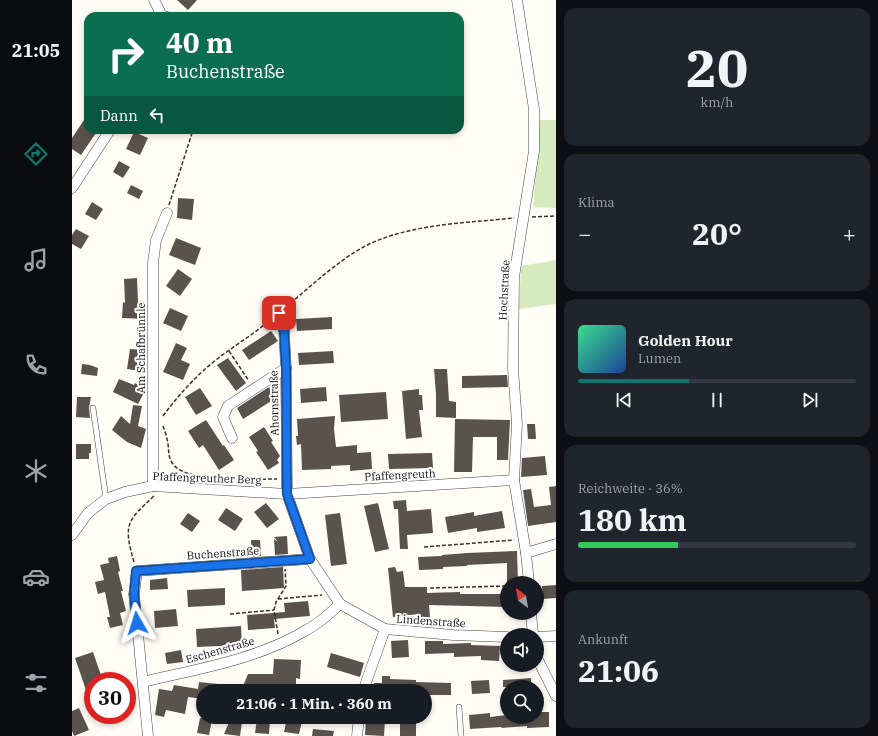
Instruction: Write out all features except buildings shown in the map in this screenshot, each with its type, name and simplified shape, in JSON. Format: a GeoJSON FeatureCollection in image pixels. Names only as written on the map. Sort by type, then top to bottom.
{"type":"FeatureCollection","features":[{"type":"Feature","properties":{"kind":"street"},"geometry":{"type":"LineString","coordinates":[[154,0],[160,12]]}},
{"type":"Feature","properties":{"kind":"street","name":"Hochstraße"},"geometry":{"type":"LineString","coordinates":[[518,0],[534,110],[534,151],[514,277],[513,369],[517,424],[514,480],[528,576]]}},
{"type":"Feature","properties":{"kind":"street"},"geometry":{"type":"LineString","coordinates":[[72,188],[107,134]]}},
{"type":"Feature","properties":{"kind":"street","name":"Am Schafbrünnle"},"geometry":{"type":"LineString","coordinates":[[154,486],[153,263],[156,240],[166,212]]}},
{"type":"Feature","properties":{"kind":"street","name":"Ahornstraße"},"geometry":{"type":"LineString","coordinates":[[279,313],[284,331],[286,368],[287,494]]}},
{"type":"Feature","properties":{"kind":"street"},"geometry":{"type":"LineString","coordinates":[[232,438],[223,417],[228,406],[286,368]]}},
{"type":"Feature","properties":{"kind":"street","name":"Pfaffengreuth"},"geometry":{"type":"LineString","coordinates":[[287,494],[514,480]]}},
{"type":"Feature","properties":{"kind":"street","name":"Pfaffengreuther Berg"},"geometry":{"type":"LineString","coordinates":[[72,535],[88,513],[106,499],[125,492],[154,486],[287,494]]}},
{"type":"Feature","properties":{"kind":"street","name":"Lindenstraße"},"geometry":{"type":"LineString","coordinates":[[287,494],[310,559],[340,604],[385,629],[453,635],[500,636]]}},
{"type":"Feature","properties":{"kind":"street"},"geometry":{"type":"LineString","coordinates":[[526,553],[556,544]]}},
{"type":"Feature","properties":{"kind":"street","name":"Buchenstraße"},"geometry":{"type":"LineString","coordinates":[[136,571],[310,559]]}},
{"type":"Feature","properties":{"kind":"street"},"geometry":{"type":"LineString","coordinates":[[136,571],[134,594],[148,736]]}},
{"type":"Feature","properties":{"kind":"street","name":"Eschenstraße"},"geometry":{"type":"LineString","coordinates":[[143,682],[244,658],[303,633],[322,620],[340,604]]}},
{"type":"Feature","properties":{"kind":"street"},"geometry":{"type":"LineString","coordinates":[[365,684],[385,629]]}},
{"type":"Feature","properties":{"kind":"street"},"geometry":{"type":"LineString","coordinates":[[544,637],[556,636]]}},
{"type":"Feature","properties":{"kind":"street"},"geometry":{"type":"LineString","coordinates":[[544,672],[556,696]]}},
{"type":"Feature","properties":{"kind":"street"},"geometry":{"type":"LineString","coordinates":[[357,736],[358,724]]}},
{"type":"Feature","properties":{"kind":"lane"},"geometry":{"type":"LineString","coordinates":[[93,408],[106,499]]}},
{"type":"Feature","properties":{"kind":"lane"},"geometry":{"type":"LineString","coordinates":[[459,707],[461,736]]}},
{"type":"Feature","properties":{"kind":"path"},"geometry":{"type":"LineString","coordinates":[[166,212],[192,134]]}},
{"type":"Feature","properties":{"kind":"path"},"geometry":{"type":"LineString","coordinates":[[287,479],[215,478],[192,476],[180,472],[172,464],[164,428],[160,421],[181,392],[211,364],[257,332],[337,264],[361,248],[397,233],[439,226],[524,217],[556,216]]}},
{"type":"Feature","properties":{"kind":"path"},"geometry":{"type":"LineString","coordinates":[[228,351],[255,388]]}},
{"type":"Feature","properties":{"kind":"path"},"geometry":{"type":"LineString","coordinates":[[136,571],[129,545],[128,530],[132,518],[138,510],[166,486]]}},
{"type":"Feature","properties":{"kind":"path"},"geometry":{"type":"LineString","coordinates":[[424,547],[524,539]]}},
{"type":"Feature","properties":{"kind":"path"},"geometry":{"type":"LineString","coordinates":[[279,644],[274,610],[286,586],[284,561]]}},
{"type":"Feature","properties":{"kind":"path"},"geometry":{"type":"LineString","coordinates":[[430,588],[500,586]]}},
{"type":"Feature","properties":{"kind":"path"},"geometry":{"type":"LineString","coordinates":[[278,600],[333,594]]}},
{"type":"Feature","properties":{"kind":"path"},"geometry":{"type":"LineString","coordinates":[[230,614],[274,610]]}},
{"type":"Feature","properties":{"kind":"green space"},"geometry":{"type":"Polygon","coordinates":[[[540,120],[556,120],[556,208],[533,207],[540,120]]]}},
{"type":"Feature","properties":{"kind":"green space"},"geometry":{"type":"Polygon","coordinates":[[[556,260],[556,304],[519,309],[521,266],[556,260]]]}},
{"type":"Feature","properties":{"kind":"route"},"geometry":{"type":"LineString","coordinates":[[137,623],[134,594],[136,571],[310,559],[287,494],[286,368],[284,331],[279,313]]}}]}
